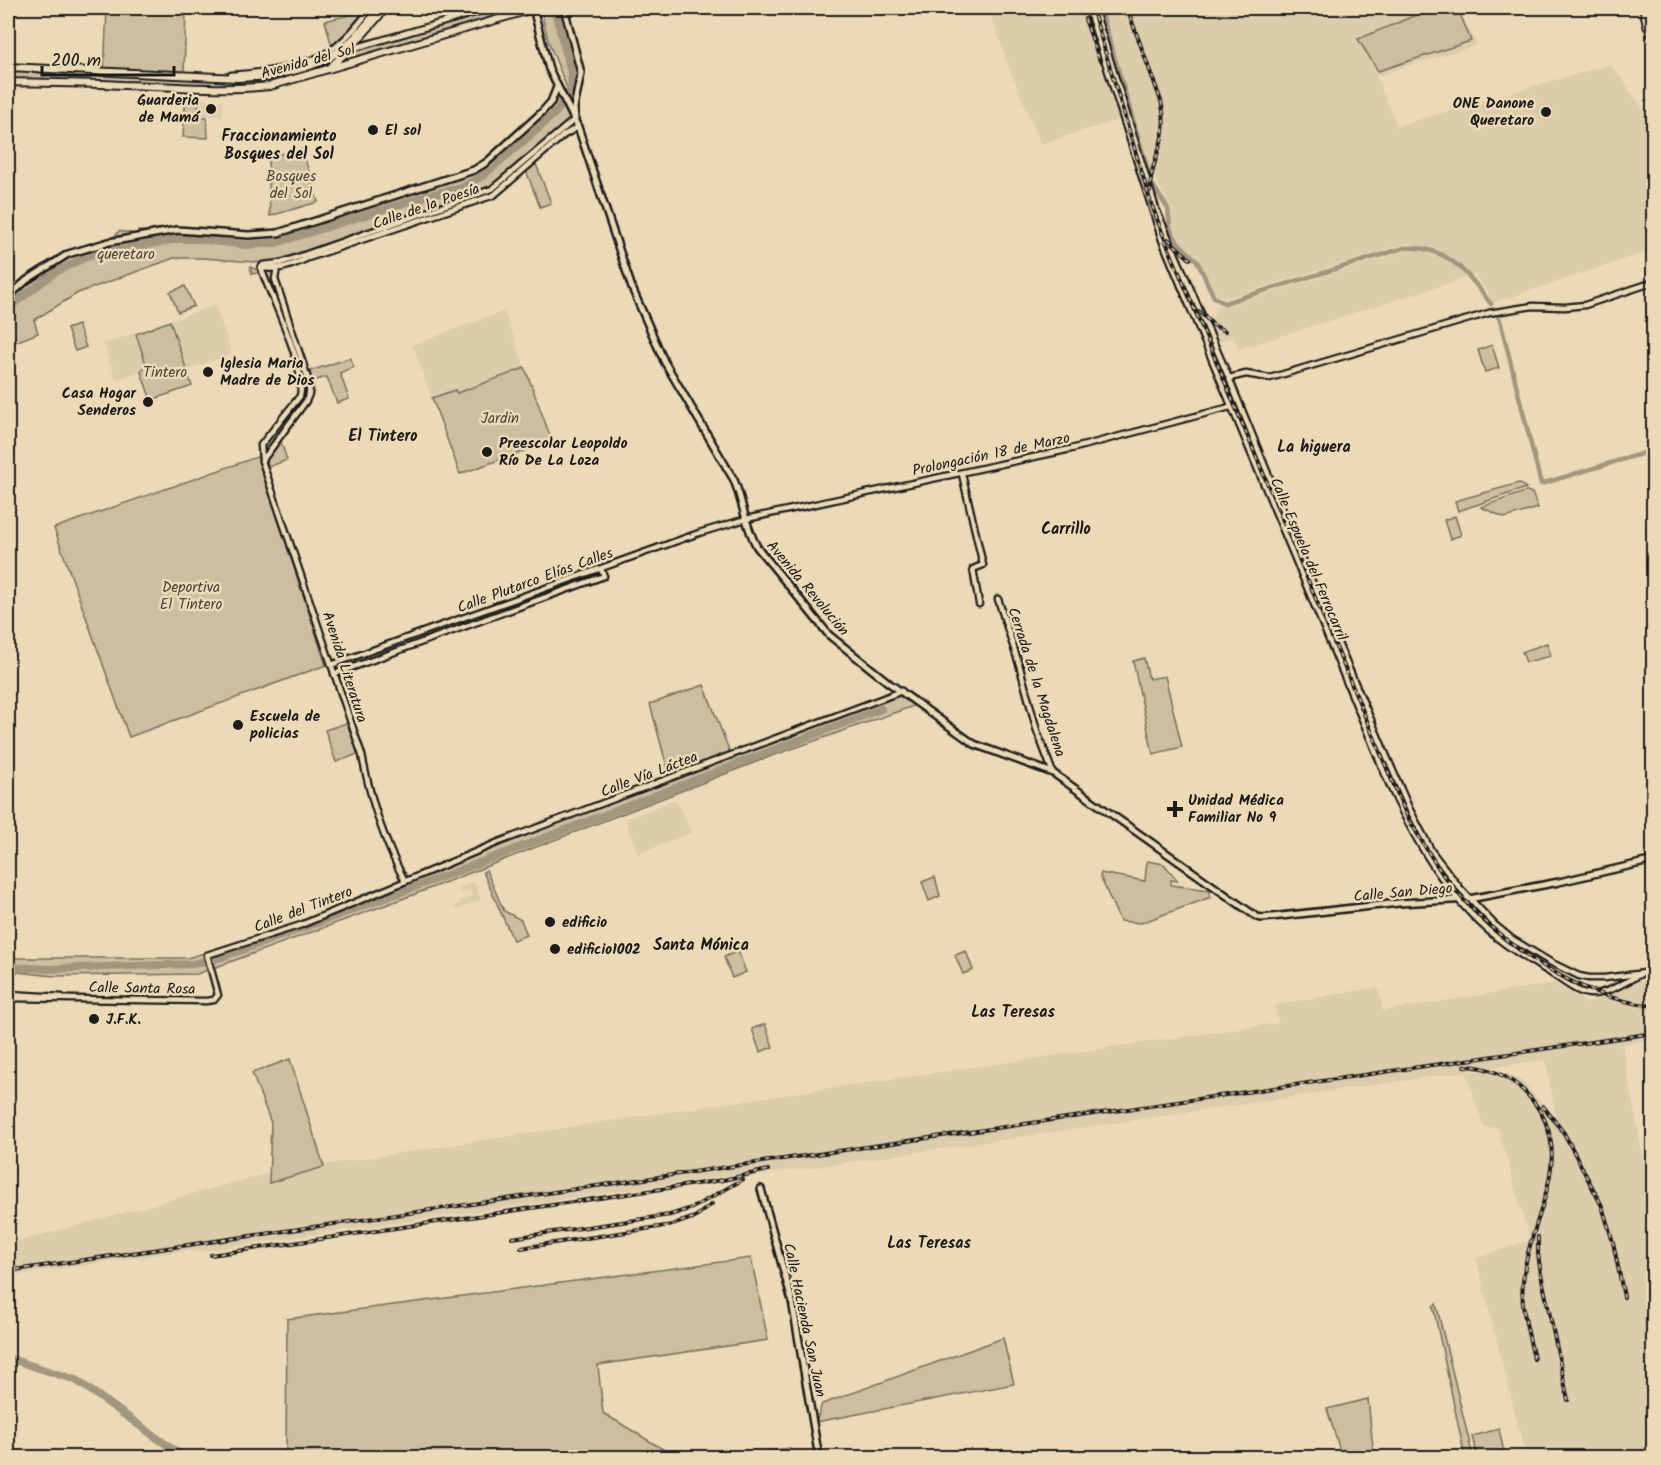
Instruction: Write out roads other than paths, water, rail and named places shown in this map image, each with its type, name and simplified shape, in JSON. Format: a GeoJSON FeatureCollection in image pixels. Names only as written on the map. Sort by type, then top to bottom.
{"type":"FeatureCollection","features":[{"type":"Feature","properties":{"kind":"highway"},"geometry":{"type":"LineString","coordinates":[[1644,8],[1651,26]]}},
{"type":"Feature","properties":{"kind":"main road","name":"Avenida del Sol"},"geometry":{"type":"LineString","coordinates":[[8,67],[238,78],[270,76],[330,57],[352,39],[380,8]]}},
{"type":"Feature","properties":{"kind":"main road"},"geometry":{"type":"LineString","coordinates":[[327,69],[349,50],[386,8]]}},
{"type":"Feature","properties":{"kind":"main road","name":"Avenida del Sol"},"geometry":{"type":"LineString","coordinates":[[8,82],[238,89],[270,86],[534,8]]}},
{"type":"Feature","properties":{"kind":"main road","name":"Avenida Revolución"},"geometry":{"type":"LineString","coordinates":[[534,8],[541,44],[557,88],[578,127],[632,288],[664,361],[734,480],[750,533],[758,547],[829,635],[850,654],[974,744],[1053,773],[1171,854]]}},
{"type":"Feature","properties":{"kind":"main road","name":"Avenida Revolución"},"geometry":{"type":"LineString","coordinates":[[564,8],[581,73],[574,108],[575,120]]}},
{"type":"Feature","properties":{"kind":"main road"},"geometry":{"type":"LineString","coordinates":[[1651,26],[1653,41]]}},
{"type":"Feature","properties":{"kind":"main road"},"geometry":{"type":"LineString","coordinates":[[8,297],[68,254],[88,247],[177,230],[249,235],[278,233],[474,170],[487,162],[541,113],[551,102],[557,88]]}},
{"type":"Feature","properties":{"kind":"main road","name":"Calle San Diego"},"geometry":{"type":"LineString","coordinates":[[1171,854],[1226,896],[1263,918],[1399,903],[1469,899],[1558,882],[1653,860]]}},
{"type":"Feature","properties":{"kind":"main road","name":"Calle Hacienda San Juan"},"geometry":{"type":"LineString","coordinates":[[761,1189],[792,1300],[819,1458]]}},
{"type":"Feature","properties":{"kind":"street","name":"Avenida del Sol"},"geometry":{"type":"LineString","coordinates":[[221,76],[272,70],[318,57],[343,40],[371,8]]}},
{"type":"Feature","properties":{"kind":"street","name":"Avenida del Sol"},"geometry":{"type":"LineString","coordinates":[[349,50],[492,8]]}},
{"type":"Feature","properties":{"kind":"street","name":"Calle Espuela del Ferrocarril"},"geometry":{"type":"LineString","coordinates":[[1088,8],[1151,211],[1408,826],[1424,855],[1473,916],[1505,944],[1583,993],[1603,994],[1643,973]]}},
{"type":"Feature","properties":{"kind":"street","name":"Calle Espuela del Ferrocarril"},"geometry":{"type":"LineString","coordinates":[[1094,8],[1156,209],[1409,808],[1432,852],[1469,899],[1512,939],[1552,963],[1579,976],[1604,978],[1653,972]]}},
{"type":"Feature","properties":{"kind":"street","name":"Calle de la Poesía"},"geometry":{"type":"LineString","coordinates":[[277,267],[492,189],[575,120]]}},
{"type":"Feature","properties":{"kind":"street","name":"Calle de la Poesía"},"geometry":{"type":"LineString","coordinates":[[262,266],[277,267],[494,195],[564,135],[578,127]]}},
{"type":"Feature","properties":{"kind":"street","name":"Avenida Literatura"},"geometry":{"type":"LineString","coordinates":[[262,266],[284,327],[302,388],[300,396],[261,445],[262,460],[362,755],[368,787],[376,812],[405,881]]}},
{"type":"Feature","properties":{"kind":"street"},"geometry":{"type":"LineString","coordinates":[[262,460],[306,401],[310,384],[275,279],[277,267]]}},
{"type":"Feature","properties":{"kind":"street"},"geometry":{"type":"LineString","coordinates":[[1229,378],[1246,374],[1270,378],[1489,313],[1533,306],[1585,305],[1653,282]]}},
{"type":"Feature","properties":{"kind":"street","name":"Prolongación 18 de Marzo"},"geometry":{"type":"LineString","coordinates":[[746,519],[962,474],[1151,429],[1239,405]]}},
{"type":"Feature","properties":{"kind":"street"},"geometry":{"type":"LineString","coordinates":[[1261,476],[1268,473]]}},
{"type":"Feature","properties":{"kind":"street"},"geometry":{"type":"LineString","coordinates":[[962,474],[983,565],[973,569],[979,604]]}},
{"type":"Feature","properties":{"kind":"street","name":"Calle Plutarco Elías Calles"},"geometry":{"type":"LineString","coordinates":[[331,665],[699,533],[746,519]]}},
{"type":"Feature","properties":{"kind":"street","name":"Calle Plutarco Elías Calles"},"geometry":{"type":"LineString","coordinates":[[334,674],[604,576],[601,569]]}},
{"type":"Feature","properties":{"kind":"street","name":"Cerrada de la Magdalena"},"geometry":{"type":"LineString","coordinates":[[998,599],[1037,731],[1053,773]]}},
{"type":"Feature","properties":{"kind":"street","name":"Calle Vía Láctea"},"geometry":{"type":"LineString","coordinates":[[405,881],[499,842],[902,691]]}},
{"type":"Feature","properties":{"kind":"street","name":"Calle del Tintero"},"geometry":{"type":"LineString","coordinates":[[218,995],[207,955],[301,925],[405,881]]}},
{"type":"Feature","properties":{"kind":"street","name":"Calle Santa Rosa"},"geometry":{"type":"LineString","coordinates":[[8,996],[45,995],[64,998],[206,1001],[214,1000],[218,995]]}},
{"type":"Feature","properties":{"kind":"waterway"},"geometry":{"type":"LineString","coordinates":[[8,308],[54,273],[88,256],[178,239],[246,245],[276,243],[429,195],[461,188],[484,175],[539,128],[557,111],[572,85],[571,72],[554,8]]}},
{"type":"Feature","properties":{"kind":"waterway"},"geometry":{"type":"LineString","coordinates":[[1100,8],[1152,184],[1168,209],[1170,228],[1177,241],[1197,261],[1214,297],[1224,303],[1404,248],[1419,248],[1432,251],[1455,263],[1491,304]]}},
{"type":"Feature","properties":{"kind":"waterway"},"geometry":{"type":"LineString","coordinates":[[1496,313],[1500,320],[1541,484],[1654,450]]}},
{"type":"Feature","properties":{"kind":"waterway"},"geometry":{"type":"LineString","coordinates":[[8,967],[48,969],[193,964],[216,959],[466,868],[881,709]]}},
{"type":"Feature","properties":{"kind":"waterway"},"geometry":{"type":"LineString","coordinates":[[8,1358],[76,1380],[185,1458]]}},
{"type":"Feature","properties":{"kind":"railway"},"geometry":{"type":"LineString","coordinates":[[1092,8],[1151,203],[1162,232],[1406,814],[1444,876],[1463,899],[1510,943],[1537,962],[1594,991],[1624,1001],[1654,1006]]}},
{"type":"Feature","properties":{"kind":"railway"},"geometry":{"type":"LineString","coordinates":[[1127,8],[1161,101],[1163,115],[1164,127],[1153,168],[1150,191]]}},
{"type":"Feature","properties":{"kind":"railway"},"geometry":{"type":"LineString","coordinates":[[1085,19],[1100,61]]}},
{"type":"Feature","properties":{"kind":"railway"},"geometry":{"type":"LineString","coordinates":[[1168,239],[1190,259]]}},
{"type":"Feature","properties":{"kind":"railway"},"geometry":{"type":"LineString","coordinates":[[1199,311],[1213,325],[1225,331]]}},
{"type":"Feature","properties":{"kind":"railway"},"geometry":{"type":"LineString","coordinates":[[8,1271],[1654,1033]]}},
{"type":"Feature","properties":{"kind":"railway"},"geometry":{"type":"LineString","coordinates":[[1464,1066],[1489,1070],[1519,1086],[1542,1115],[1550,1138],[1552,1161],[1548,1185],[1527,1257],[1522,1292],[1534,1359]]}},
{"type":"Feature","properties":{"kind":"railway"},"geometry":{"type":"LineString","coordinates":[[1543,1106],[1564,1133],[1602,1206],[1613,1242],[1624,1297]]}},
{"type":"Feature","properties":{"kind":"railway"},"geometry":{"type":"LineString","coordinates":[[211,1255],[723,1180],[768,1170]]}},
{"type":"Feature","properties":{"kind":"railway"},"geometry":{"type":"LineString","coordinates":[[512,1238],[670,1215],[692,1208],[742,1180]]}},
{"type":"Feature","properties":{"kind":"railway"},"geometry":{"type":"LineString","coordinates":[[521,1248],[672,1225],[695,1217],[712,1204]]}},
{"type":"Feature","properties":{"kind":"railway"},"geometry":{"type":"LineString","coordinates":[[1538,1237],[1541,1274],[1568,1400]]}},
{"type":"Feature","properties":{"kind":"place","name":"Guarderia de Mamá"},"geometry":{"type":"Point","coordinates":[211,109]}},
{"type":"Feature","properties":{"kind":"place","name":"ONE Danone Queretaro"},"geometry":{"type":"Point","coordinates":[1546,112]}},
{"type":"Feature","properties":{"kind":"place","name":"El sol"},"geometry":{"type":"Point","coordinates":[373,130]}},
{"type":"Feature","properties":{"kind":"place","name":"Iglesia Maria Madre de Dios"},"geometry":{"type":"Point","coordinates":[208,372]}},
{"type":"Feature","properties":{"kind":"place","name":"Casa Hogar Senderos"},"geometry":{"type":"Point","coordinates":[148,402]}},
{"type":"Feature","properties":{"kind":"place","name":"Preescolar Leopoldo Río De La Loza"},"geometry":{"type":"Point","coordinates":[487,452]}},
{"type":"Feature","properties":{"kind":"place","name":"Escuela de policias"},"geometry":{"type":"Point","coordinates":[238,725]}},
{"type":"Feature","properties":{"kind":"place","name":"Unidad Médica Familiar No 9"},"geometry":{"type":"Point","coordinates":[1175,809]}},
{"type":"Feature","properties":{"kind":"place","name":"edificio"},"geometry":{"type":"Point","coordinates":[550,922]}},
{"type":"Feature","properties":{"kind":"place","name":"edificio1002"},"geometry":{"type":"Point","coordinates":[555,949]}},
{"type":"Feature","properties":{"kind":"place","name":"J.F.K."},"geometry":{"type":"Point","coordinates":[94,1019]}},
{"type":"Feature","properties":{"kind":"district","name":"Fraccionamiento Bosques del Sol"},"geometry":{"type":"Point","coordinates":[279,144]}},
{"type":"Feature","properties":{"kind":"district","name":"El Tintero"},"geometry":{"type":"Point","coordinates":[383,435]}},
{"type":"Feature","properties":{"kind":"district","name":"La higuera"},"geometry":{"type":"Point","coordinates":[1314,446]}},
{"type":"Feature","properties":{"kind":"district","name":"Carrillo"},"geometry":{"type":"Point","coordinates":[1066,528]}},
{"type":"Feature","properties":{"kind":"district","name":"Santa Mónica"},"geometry":{"type":"Point","coordinates":[701,944]}},
{"type":"Feature","properties":{"kind":"district","name":"Las Teresas"},"geometry":{"type":"Point","coordinates":[1013,1011]}},
{"type":"Feature","properties":{"kind":"district","name":"Las Teresas"},"geometry":{"type":"Point","coordinates":[929,1242]}},
{"type":"Feature","properties":{"kind":"park label","name":"Bosques del Sol"},"geometry":{"type":"Point","coordinates":[291,184]}},
{"type":"Feature","properties":{"kind":"park label","name":"queretaro"},"geometry":{"type":"Point","coordinates":[126,254]}},
{"type":"Feature","properties":{"kind":"park label","name":"Tintero"},"geometry":{"type":"Point","coordinates":[165,372]}},
{"type":"Feature","properties":{"kind":"park label","name":"Jardin"},"geometry":{"type":"Point","coordinates":[500,418]}},
{"type":"Feature","properties":{"kind":"park label","name":"Deportiva El Tintero"},"geometry":{"type":"Point","coordinates":[191,596]}}]}
